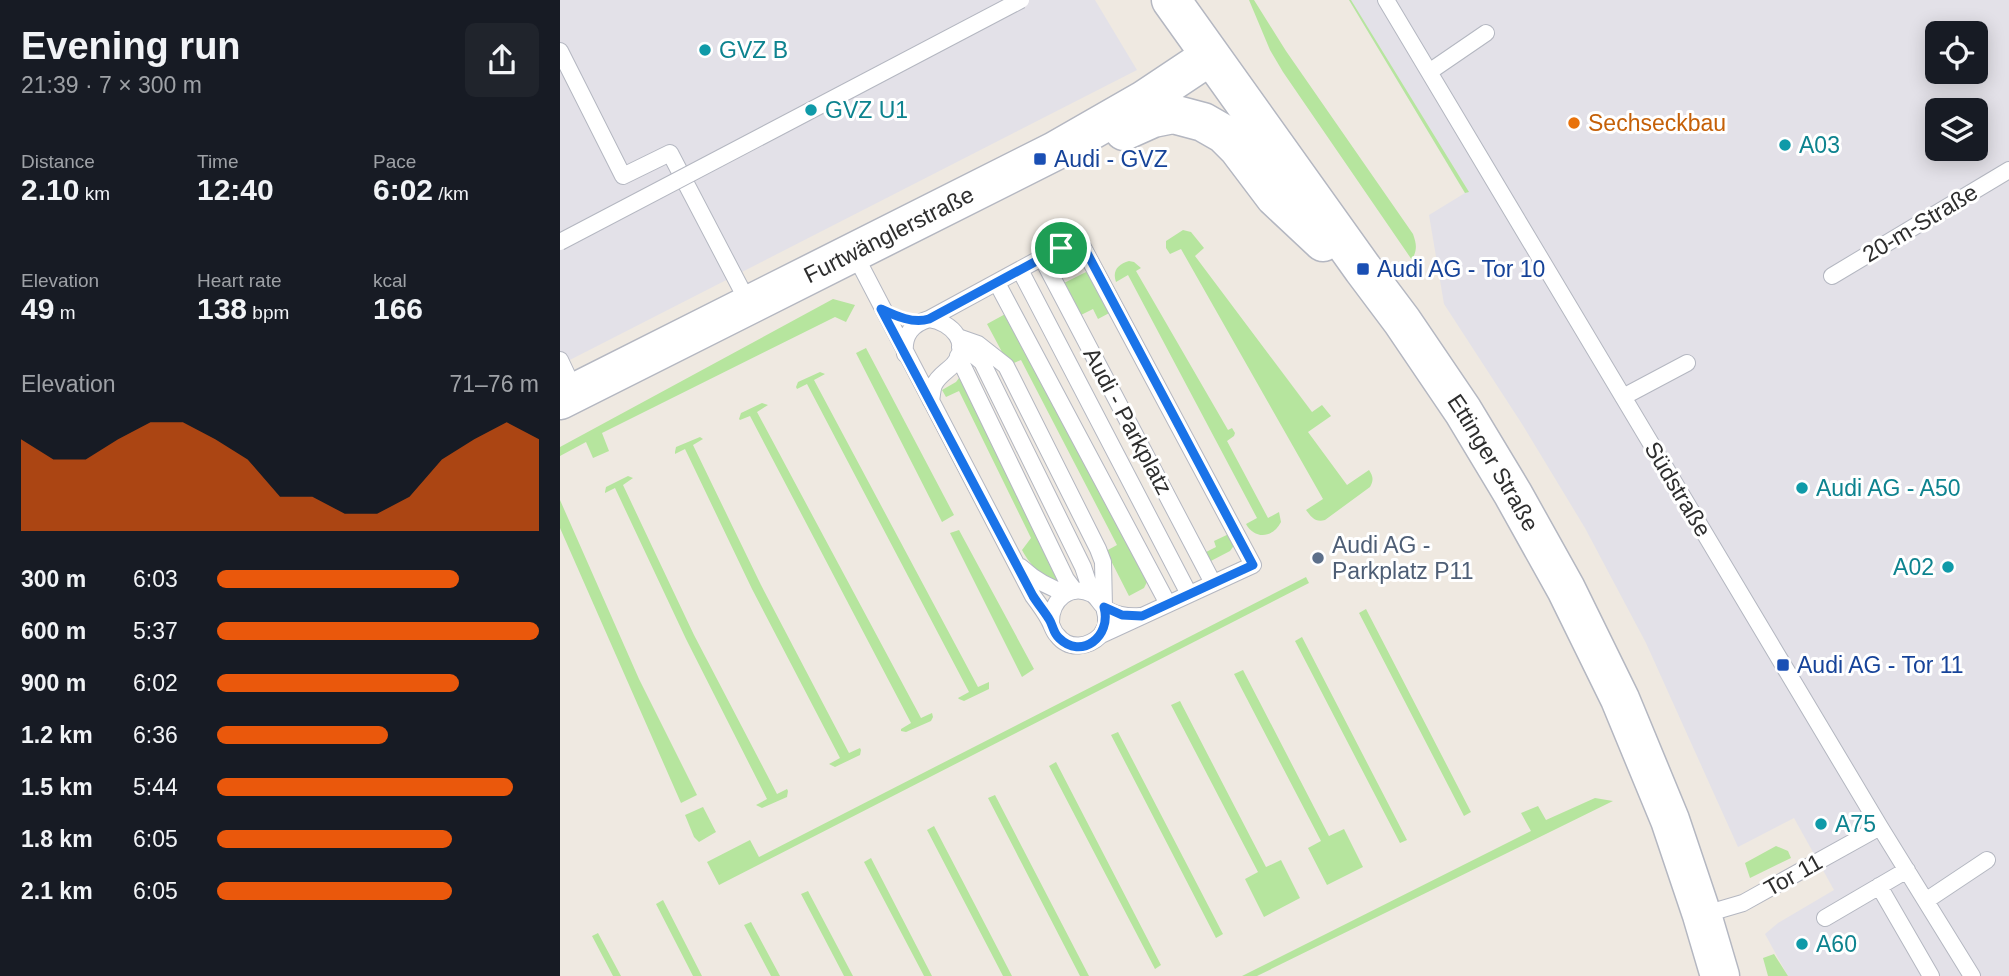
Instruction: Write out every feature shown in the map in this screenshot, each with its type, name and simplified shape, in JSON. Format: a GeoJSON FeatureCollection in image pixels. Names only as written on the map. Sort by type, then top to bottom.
{"type":"FeatureCollection","features":[{"type":"Feature","properties":{"kind":"main road","name":"Ettinger Straße"},"geometry":{"type":"LineString","coordinates":[[1171,0],[1402,321],[1463,411],[1513,494],[1566,589],[1625,711],[1670,820],[1720,976]]}},
{"type":"Feature","properties":{"kind":"main road","name":"Furtwänglerstraße"},"geometry":{"type":"LineString","coordinates":[[565,384],[749,304],[1055,152],[1144,100],[1210,56]]}},
{"type":"Feature","properties":{"kind":"main road"},"geometry":{"type":"LineString","coordinates":[[1055,152],[1098,144],[1153,118],[1173,114],[1203,122],[1224,134],[1238,148],[1275,197],[1304,226],[1337,254],[1363,269]]}},
{"type":"Feature","properties":{"kind":"lane"},"geometry":{"type":"LineString","coordinates":[[560,242],[1021,0]]}},
{"type":"Feature","properties":{"kind":"lane","name":"Südstraße"},"geometry":{"type":"LineString","coordinates":[[1386,0],[1880,827],[1972,976]]}},
{"type":"Feature","properties":{"kind":"lane"},"geometry":{"type":"LineString","coordinates":[[1429,72],[1486,33]]}},
{"type":"Feature","properties":{"kind":"lane"},"geometry":{"type":"LineString","coordinates":[[560,51],[623,176],[670,153],[749,304]]}},
{"type":"Feature","properties":{"kind":"lane","name":"20-m-Straße"},"geometry":{"type":"LineString","coordinates":[[1832,276],[2009,170]]}},
{"type":"Feature","properties":{"kind":"lane"},"geometry":{"type":"LineString","coordinates":[[944,371],[932,374],[920,371],[908,358],[904,344],[912,327],[1079,238],[1253,565],[1101,635]]}},
{"type":"Feature","properties":{"kind":"lane"},"geometry":{"type":"LineString","coordinates":[[853,253],[1014,561],[1051,622],[1053,631],[1067,644],[1086,645],[1095,641],[1106,625],[1104,562],[1006,366],[978,344],[957,342]]}},
{"type":"Feature","properties":{"kind":"lane","name":"Audi - Parkplatz"},"geometry":{"type":"LineString","coordinates":[[1042,258],[1213,583]]}},
{"type":"Feature","properties":{"kind":"lane","name":"Audi - Parkplatz"},"geometry":{"type":"LineString","coordinates":[[1020,270],[1189,594]]}},
{"type":"Feature","properties":{"kind":"lane"},"geometry":{"type":"LineString","coordinates":[[997,283],[1168,604]]}},
{"type":"Feature","properties":{"kind":"lane"},"geometry":{"type":"LineString","coordinates":[[931,401],[934,384],[944,371],[953,365],[959,309],[966,298]]}},
{"type":"Feature","properties":{"kind":"lane"},"geometry":{"type":"LineString","coordinates":[[881,309],[894,314],[942,321],[957,342],[1071,592]]}},
{"type":"Feature","properties":{"kind":"lane"},"geometry":{"type":"LineString","coordinates":[[957,342],[977,356],[986,369],[1083,567],[1092,594]]}},
{"type":"Feature","properties":{"kind":"lane"},"geometry":{"type":"LineString","coordinates":[[1623,397],[1687,363]]}},
{"type":"Feature","properties":{"kind":"lane"},"geometry":{"type":"LineString","coordinates":[[1014,561],[1041,583],[1071,592],[1083,591],[1099,599],[1104,607],[1122,615],[1142,616]]}},
{"type":"Feature","properties":{"kind":"lane"},"geometry":{"type":"LineString","coordinates":[[1051,622],[1054,605],[1071,592]]}},
{"type":"Feature","properties":{"kind":"lane","name":"Tor 11"},"geometry":{"type":"LineString","coordinates":[[1702,915],[1743,903],[1880,827]]}},
{"type":"Feature","properties":{"kind":"lane"},"geometry":{"type":"LineString","coordinates":[[1927,900],[1987,860]]}},
{"type":"Feature","properties":{"kind":"lane"},"geometry":{"type":"LineString","coordinates":[[1825,918],[1907,870]]}},
{"type":"Feature","properties":{"kind":"lane"},"geometry":{"type":"LineString","coordinates":[[1879,886],[1931,976]]}},
{"type":"Feature","properties":{"kind":"shaded area"},"geometry":{"type":"Polygon","coordinates":[[[560,0],[1095,0],[1137,70],[560,365],[560,0]]]}},
{"type":"Feature","properties":{"kind":"shaded area"},"geometry":{"type":"Polygon","coordinates":[[[1349,0],[2009,0],[2009,976],[1788,976],[1765,934],[1778,923],[1834,890],[1794,818],[1738,847],[1646,643],[1585,528],[1444,304],[1429,215],[1465,193],[1349,0]]]}},
{"type":"Feature","properties":{"kind":"green space"},"geometry":{"type":"Polygon","coordinates":[[[1249,0],[1254,0],[1286,51],[1413,234],[1416,247],[1412,260],[1283,72],[1270,50],[1249,0]]]}},
{"type":"Feature","properties":{"kind":"green space"},"geometry":{"type":"Polygon","coordinates":[[[1351,0],[1469,192],[1465,193],[1351,0]]]}},
{"type":"Feature","properties":{"kind":"green space"},"geometry":{"type":"Polygon","coordinates":[[[1183,230],[1191,232],[1204,248],[1195,256],[1312,412],[1322,405],[1331,416],[1308,432],[1347,485],[1369,470],[1371,474],[1370,487],[1325,520],[1316,520],[1306,510],[1323,499],[1181,249],[1170,254],[1166,248],[1166,241],[1183,230]]]}},
{"type":"Feature","properties":{"kind":"green space"},"geometry":{"type":"Polygon","coordinates":[[[1129,261],[1141,268],[1136,271],[1228,430],[1232,428],[1235,433],[1227,441],[1268,518],[1279,512],[1281,522],[1269,534],[1254,533],[1246,524],[1257,518],[1128,275],[1116,282],[1117,268],[1129,261]]]}},
{"type":"Feature","properties":{"kind":"green space"},"geometry":{"type":"Polygon","coordinates":[[[1086,272],[1113,311],[1098,319],[1093,309],[1077,317],[1062,284],[1086,272]]]}},
{"type":"Feature","properties":{"kind":"green space"},"geometry":{"type":"Polygon","coordinates":[[[833,299],[855,305],[846,322],[835,317],[602,433],[609,451],[593,458],[586,442],[560,456],[560,447],[833,299]]]}},
{"type":"Feature","properties":{"kind":"green space"},"geometry":{"type":"Polygon","coordinates":[[[1009,312],[1148,580],[1144,588],[1129,596],[1106,551],[1117,545],[1021,360],[1009,365],[987,324],[1009,312]]]}},
{"type":"Feature","properties":{"kind":"green space"},"geometry":{"type":"Polygon","coordinates":[[[866,348],[954,515],[942,522],[856,353],[866,348]]]}},
{"type":"Feature","properties":{"kind":"green space"},"geometry":{"type":"Polygon","coordinates":[[[820,372],[825,374],[814,380],[978,687],[989,682],[989,689],[964,701],[958,698],[969,692],[807,384],[797,389],[796,387],[798,382],[820,372]]]}},
{"type":"Feature","properties":{"kind":"green space"},"geometry":{"type":"Polygon","coordinates":[[[962,374],[1059,580],[1057,581],[1041,573],[1022,550],[1031,538],[959,391],[946,397],[942,390],[956,382],[962,374]]]}},
{"type":"Feature","properties":{"kind":"green space"},"geometry":{"type":"Polygon","coordinates":[[[762,403],[768,405],[757,412],[921,718],[932,713],[931,721],[906,732],[901,731],[911,723],[750,416],[739,419],[741,413],[762,403]]]}},
{"type":"Feature","properties":{"kind":"green space"},"geometry":{"type":"Polygon","coordinates":[[[700,437],[703,439],[693,445],[761,585],[849,753],[860,748],[861,750],[860,755],[835,767],[829,764],[840,758],[752,589],[685,449],[675,454],[676,447],[700,437]]]}},
{"type":"Feature","properties":{"kind":"green space"},"geometry":{"type":"Polygon","coordinates":[[[628,476],[633,478],[623,485],[694,635],[777,794],[787,789],[787,797],[762,808],[756,805],[767,799],[686,639],[615,488],[605,493],[606,487],[628,476]]]}},
{"type":"Feature","properties":{"kind":"green space"},"geometry":{"type":"Polygon","coordinates":[[[560,500],[639,679],[697,795],[681,803],[560,528],[560,500]]]}},
{"type":"Feature","properties":{"kind":"green space"},"geometry":{"type":"Polygon","coordinates":[[[959,530],[1034,669],[1022,677],[950,533],[959,530]]]}},
{"type":"Feature","properties":{"kind":"green space"},"geometry":{"type":"Polygon","coordinates":[[[1231,533],[1236,543],[1230,551],[1207,563],[1202,554],[1216,547],[1214,541],[1231,533]]]}},
{"type":"Feature","properties":{"kind":"green space"},"geometry":{"type":"Polygon","coordinates":[[[1306,577],[1309,583],[719,885],[707,862],[750,840],[759,857],[1306,577]]]}},
{"type":"Feature","properties":{"kind":"green space"},"geometry":{"type":"Polygon","coordinates":[[[1366,609],[1471,812],[1464,816],[1359,613],[1366,609]]]}},
{"type":"Feature","properties":{"kind":"green space"},"geometry":{"type":"Polygon","coordinates":[[[1302,637],[1407,840],[1400,843],[1295,641],[1302,637]]]}},
{"type":"Feature","properties":{"kind":"green space"},"geometry":{"type":"Polygon","coordinates":[[[1243,670],[1329,836],[1344,829],[1363,867],[1327,885],[1308,848],[1321,841],[1234,674],[1243,670]]]}},
{"type":"Feature","properties":{"kind":"green space"},"geometry":{"type":"Polygon","coordinates":[[[1180,701],[1266,867],[1281,860],[1300,898],[1264,917],[1245,879],[1258,872],[1171,705],[1180,701]]]}},
{"type":"Feature","properties":{"kind":"green space"},"geometry":{"type":"Polygon","coordinates":[[[1118,732],[1223,934],[1216,938],[1111,735],[1118,732]]]}},
{"type":"Feature","properties":{"kind":"green space"},"geometry":{"type":"Polygon","coordinates":[[[1056,762],[1161,965],[1155,969],[1049,766],[1056,762]]]}},
{"type":"Feature","properties":{"kind":"green space"},"geometry":{"type":"Polygon","coordinates":[[[995,795],[1089,976],[1080,976],[988,798],[995,795]]]}},
{"type":"Feature","properties":{"kind":"green space"},"geometry":{"type":"Polygon","coordinates":[[[1595,798],[1613,801],[1257,976],[1242,976],[1531,831],[1521,813],[1538,806],[1546,820],[1595,798]]]}},
{"type":"Feature","properties":{"kind":"green space"},"geometry":{"type":"Polygon","coordinates":[[[703,807],[716,832],[699,842],[694,837],[685,815],[703,807]]]}},
{"type":"Feature","properties":{"kind":"green space"},"geometry":{"type":"Polygon","coordinates":[[[934,826],[1012,976],[1003,976],[927,830],[934,826]]]}},
{"type":"Feature","properties":{"kind":"green space"},"geometry":{"type":"Polygon","coordinates":[[[1776,846],[1788,851],[1791,858],[1750,878],[1745,863],[1776,846]]]}},
{"type":"Feature","properties":{"kind":"green space"},"geometry":{"type":"Polygon","coordinates":[[[871,858],[932,976],[924,976],[864,862],[871,858]]]}},
{"type":"Feature","properties":{"kind":"green space"},"geometry":{"type":"Polygon","coordinates":[[[808,891],[853,976],[844,976],[801,894],[808,891]]]}},
{"type":"Feature","properties":{"kind":"green space"},"geometry":{"type":"Polygon","coordinates":[[[663,900],[702,976],[693,976],[656,904],[663,900]]]}},
{"type":"Feature","properties":{"kind":"green space"},"geometry":{"type":"Polygon","coordinates":[[[751,922],[780,976],[771,976],[744,925],[751,922]]]}},
{"type":"Feature","properties":{"kind":"green space"},"geometry":{"type":"Polygon","coordinates":[[[598,933],[621,976],[613,976],[592,936],[598,933]]]}},
{"type":"Feature","properties":{"kind":"green space"},"geometry":{"type":"Polygon","coordinates":[[[1774,954],[1788,976],[1768,976],[1763,958],[1774,954]]]}},
{"type":"Feature","properties":{"kind":"place","name":"GVZ B"},"geometry":{"type":"Point","coordinates":[705,50]}},
{"type":"Feature","properties":{"kind":"place","name":"GVZ U1"},"geometry":{"type":"Point","coordinates":[811,110]}},
{"type":"Feature","properties":{"kind":"place","name":"Sechseckbau"},"geometry":{"type":"Point","coordinates":[1574,123]}},
{"type":"Feature","properties":{"kind":"place","name":"A03"},"geometry":{"type":"Point","coordinates":[1785,145]}},
{"type":"Feature","properties":{"kind":"place","name":"Audi - GVZ"},"geometry":{"type":"Point","coordinates":[1040,159]}},
{"type":"Feature","properties":{"kind":"place","name":"Audi AG - Tor 10"},"geometry":{"type":"Point","coordinates":[1363,269]}},
{"type":"Feature","properties":{"kind":"place","name":"Audi AG - A50"},"geometry":{"type":"Point","coordinates":[1802,488]}},
{"type":"Feature","properties":{"kind":"place","name":"Audi AG - Parkplatz P11"},"geometry":{"type":"Point","coordinates":[1318,558]}},
{"type":"Feature","properties":{"kind":"place","name":"A02"},"geometry":{"type":"Point","coordinates":[1948,567]}},
{"type":"Feature","properties":{"kind":"place","name":"Audi AG - Tor 11"},"geometry":{"type":"Point","coordinates":[1783,665]}},
{"type":"Feature","properties":{"kind":"place","name":"A75"},"geometry":{"type":"Point","coordinates":[1821,824]}},
{"type":"Feature","properties":{"kind":"place","name":"A60"},"geometry":{"type":"Point","coordinates":[1802,944]}},
{"type":"Feature","properties":{"kind":"route"},"geometry":{"type":"LineString","coordinates":[[1079,238],[1253,565],[1142,616],[1122,615],[1104,607],[1106,625],[1101,635],[1086,645],[1076,646],[1059,639],[1053,631],[1051,622],[1033,596],[881,309],[920,322],[929,319],[1061,248],[1079,238]]}}]}
